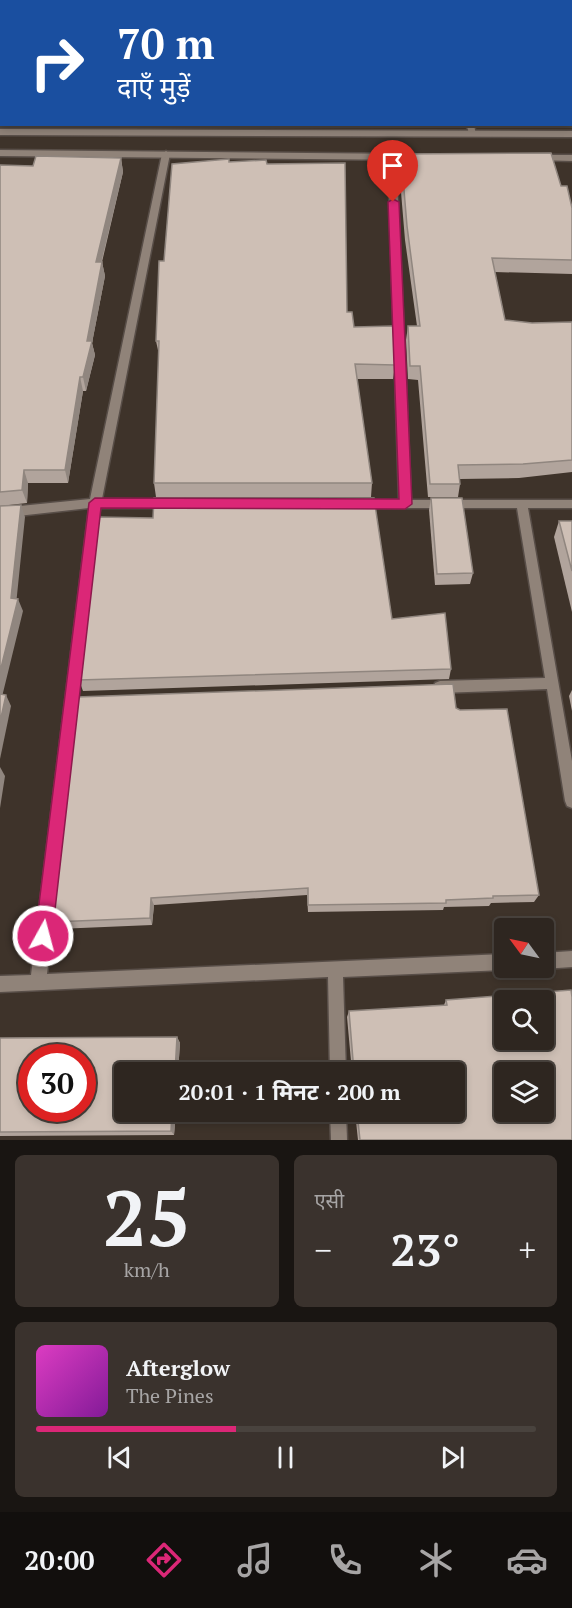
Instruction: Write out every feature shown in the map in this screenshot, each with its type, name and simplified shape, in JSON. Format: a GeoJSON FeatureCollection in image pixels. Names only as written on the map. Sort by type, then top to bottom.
{"type":"FeatureCollection","features":[{"type":"Feature","properties":{"kind":"street"},"geometry":{"type":"LineString","coordinates":[[0,132],[471,129],[572,134]]}},
{"type":"Feature","properties":{"kind":"street"},"geometry":{"type":"LineString","coordinates":[[0,153],[426,157]]}},
{"type":"Feature","properties":{"kind":"street"},"geometry":{"type":"LineString","coordinates":[[38,983],[77,699],[95,503],[166,154]]}},
{"type":"Feature","properties":{"kind":"street"},"geometry":{"type":"LineString","coordinates":[[392,156],[405,504]]}},
{"type":"Feature","properties":{"kind":"street"},"geometry":{"type":"LineString","coordinates":[[527,158],[572,158]]}},
{"type":"Feature","properties":{"kind":"street"},"geometry":{"type":"LineString","coordinates":[[0,513],[95,503],[179,504]]}},
{"type":"Feature","properties":{"kind":"street"},"geometry":{"type":"LineString","coordinates":[[346,504],[572,504]]}},
{"type":"Feature","properties":{"kind":"street"},"geometry":{"type":"LineString","coordinates":[[522,504],[572,801]]}},
{"type":"Feature","properties":{"kind":"street"},"geometry":{"type":"LineString","coordinates":[[423,688],[552,683]]}},
{"type":"Feature","properties":{"kind":"street"},"geometry":{"type":"LineString","coordinates":[[554,960],[572,959]]}},
{"type":"Feature","properties":{"kind":"street"},"geometry":{"type":"LineString","coordinates":[[0,984],[494,962]]}},
{"type":"Feature","properties":{"kind":"street"},"geometry":{"type":"LineString","coordinates":[[335,969],[338,1062]]}},
{"type":"Feature","properties":{"kind":"street"},"geometry":{"type":"LineString","coordinates":[[338,1122],[339,1140]]}},
{"type":"Feature","properties":{"kind":"building"},"geometry":{"type":"Polygon","coordinates":[[[551,153],[561,186],[567,186],[572,208],[572,260],[492,258],[505,320],[532,323],[572,322],[572,460],[523,464],[458,465],[460,484],[430,484],[420,366],[410,366],[408,326],[420,326],[407,226],[401,154],[551,153]]]}},
{"type":"Feature","properties":{"kind":"building"},"geometry":{"type":"Polygon","coordinates":[[[36,156],[121,158],[96,262],[102,262],[87,341],[92,341],[83,377],[80,377],[65,470],[24,470],[22,490],[0,492],[0,165],[33,166],[36,156]]]}},
{"type":"Feature","properties":{"kind":"building"},"geometry":{"type":"Polygon","coordinates":[[[229,159],[229,162],[266,160],[267,164],[345,163],[347,312],[352,312],[354,327],[393,326],[395,365],[355,364],[372,483],[154,483],[159,341],[156,341],[159,261],[164,261],[172,164],[229,159]]]}},
{"type":"Feature","properties":{"kind":"building"},"geometry":{"type":"Polygon","coordinates":[[[154,498],[374,498],[392,619],[445,613],[451,669],[79,680],[98,517],[153,518],[154,498]]]}},
{"type":"Feature","properties":{"kind":"building"},"geometry":{"type":"Polygon","coordinates":[[[431,498],[462,498],[473,573],[437,574],[431,498]]]}},
{"type":"Feature","properties":{"kind":"building"},"geometry":{"type":"Polygon","coordinates":[[[21,505],[11,598],[18,599],[0,672],[0,506],[21,505]]]}},
{"type":"Feature","properties":{"kind":"building"},"geometry":{"type":"Polygon","coordinates":[[[559,521],[572,521],[572,571],[559,521]]]}},
{"type":"Feature","properties":{"kind":"building"},"geometry":{"type":"Polygon","coordinates":[[[453,684],[456,708],[460,710],[507,709],[539,895],[446,900],[446,903],[308,905],[308,888],[151,898],[150,918],[52,922],[77,697],[453,684]]]}},
{"type":"Feature","properties":{"kind":"building"},"geometry":{"type":"Polygon","coordinates":[[[0,694],[6,695],[0,722],[0,694]]]}},
{"type":"Feature","properties":{"kind":"building"},"geometry":{"type":"Polygon","coordinates":[[[571,990],[572,1140],[360,1140],[358,1122],[465,1122],[465,1062],[353,1062],[349,1011],[447,1005],[446,1000],[494,996],[494,1050],[554,1050],[554,991],[571,990]]]}},
{"type":"Feature","properties":{"kind":"building"},"geometry":{"type":"Polygon","coordinates":[[[177,1037],[176,1062],[114,1062],[114,1122],[171,1122],[171,1131],[0,1132],[0,1038],[177,1037]]]}},
{"type":"Feature","properties":{"kind":"route"},"geometry":{"type":"LineString","coordinates":[[43,936],[95,503],[405,504],[393,202]]}}]}
